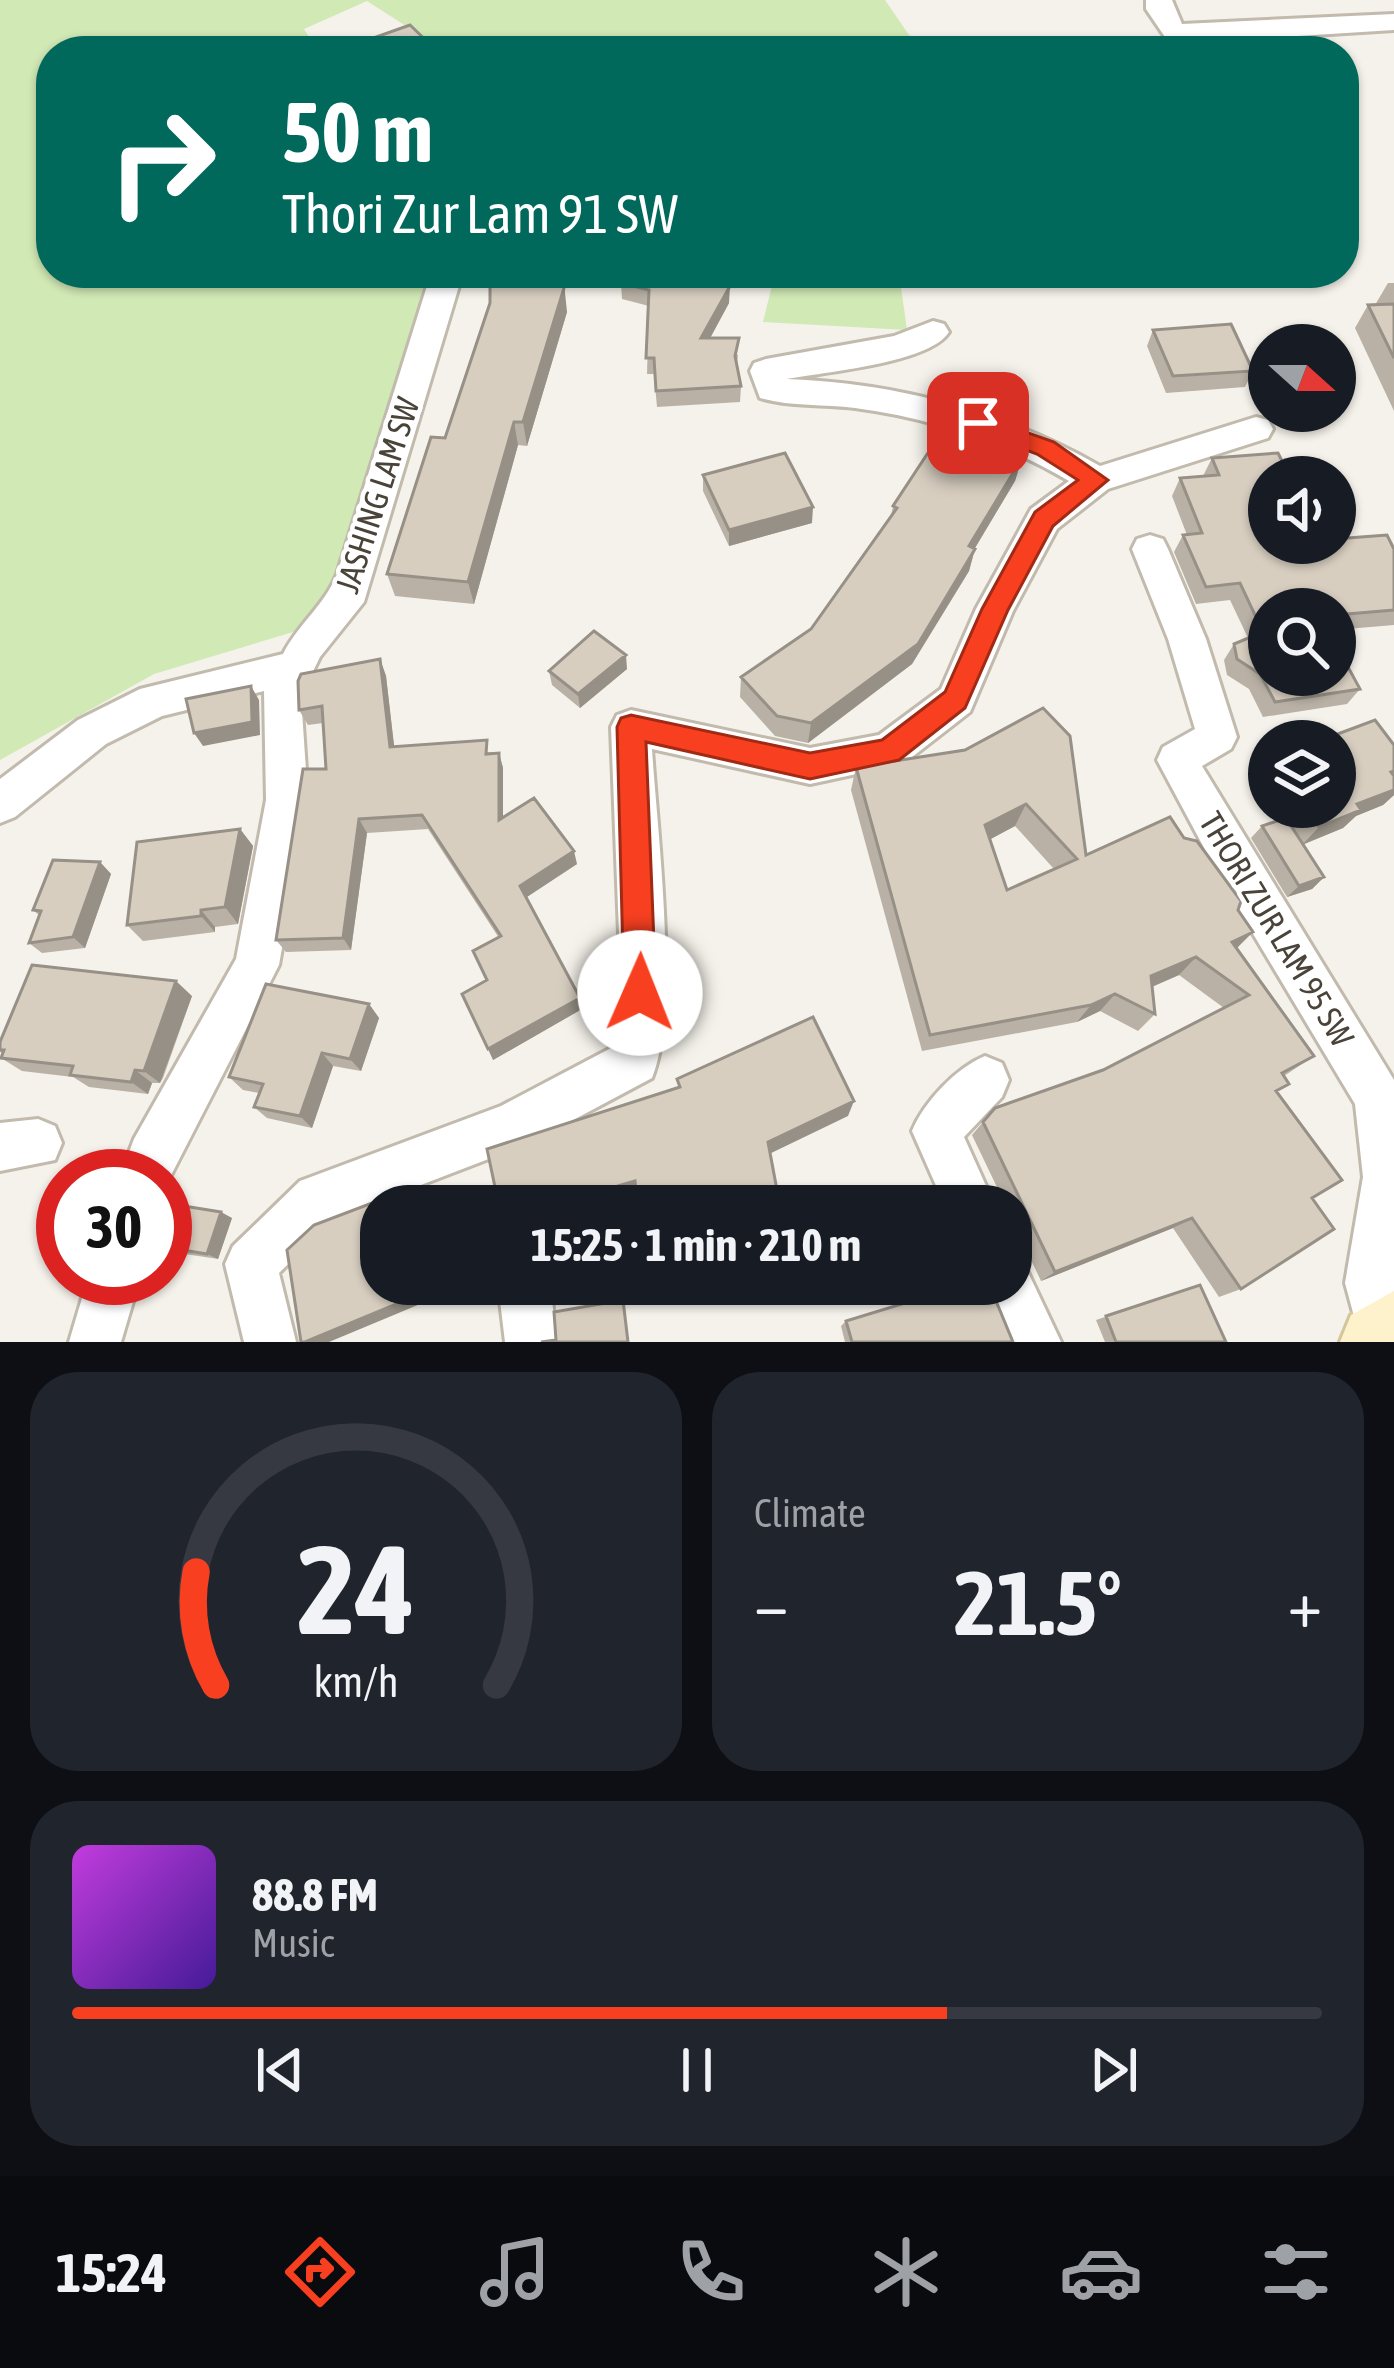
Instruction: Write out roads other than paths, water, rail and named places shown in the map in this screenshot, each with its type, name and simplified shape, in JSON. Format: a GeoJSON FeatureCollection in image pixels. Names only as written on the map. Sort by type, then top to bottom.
{"type":"FeatureCollection","features":[{"type":"Feature","properties":{"kind":"street"},"geometry":{"type":"LineString","coordinates":[[1159,0],[1159,9],[1174,31],[1202,34],[1394,22]]}},
{"type":"Feature","properties":{"kind":"street","name":"JASHING LAM SW"},"geometry":{"type":"LineString","coordinates":[[155,1149],[256,965],[287,800],[281,695],[307,646],[345,602],[442,288]]}},
{"type":"Feature","properties":{"kind":"street"},"geometry":{"type":"LineString","coordinates":[[933,332],[901,346],[766,371],[772,390],[828,391],[978,423],[1046,448],[1096,480]]}},
{"type":"Feature","properties":{"kind":"street"},"geometry":{"type":"LineString","coordinates":[[270,1342],[251,1264],[318,1199],[512,1126],[635,1061],[642,958],[631,727],[810,766],[889,752],[956,700],[995,609],[1044,519],[1096,480],[1248,432]]}},
{"type":"Feature","properties":{"kind":"street","name":"THORI ZUR LAM 95 SW"},"geometry":{"type":"LineString","coordinates":[[1150,549],[1187,638],[1216,737],[1178,760],[1240,873],[1378,1098],[1388,1177],[1372,1283],[1386,1336]]}},
{"type":"Feature","properties":{"kind":"street"},"geometry":{"type":"LineString","coordinates":[[0,804],[92,732],[154,701],[296,667]]}},
{"type":"Feature","properties":{"kind":"street"},"geometry":{"type":"LineString","coordinates":[[960,1185],[936,1131],[985,1080]]}},
{"type":"Feature","properties":{"kind":"street"},"geometry":{"type":"LineString","coordinates":[[95,1342],[106,1305]]}},
{"type":"Feature","properties":{"kind":"street"},"geometry":{"type":"LineString","coordinates":[[527,1305],[531,1342]]}},
{"type":"Feature","properties":{"kind":"street"},"geometry":{"type":"LineString","coordinates":[[1017,1305],[1035,1342]]}}]}
